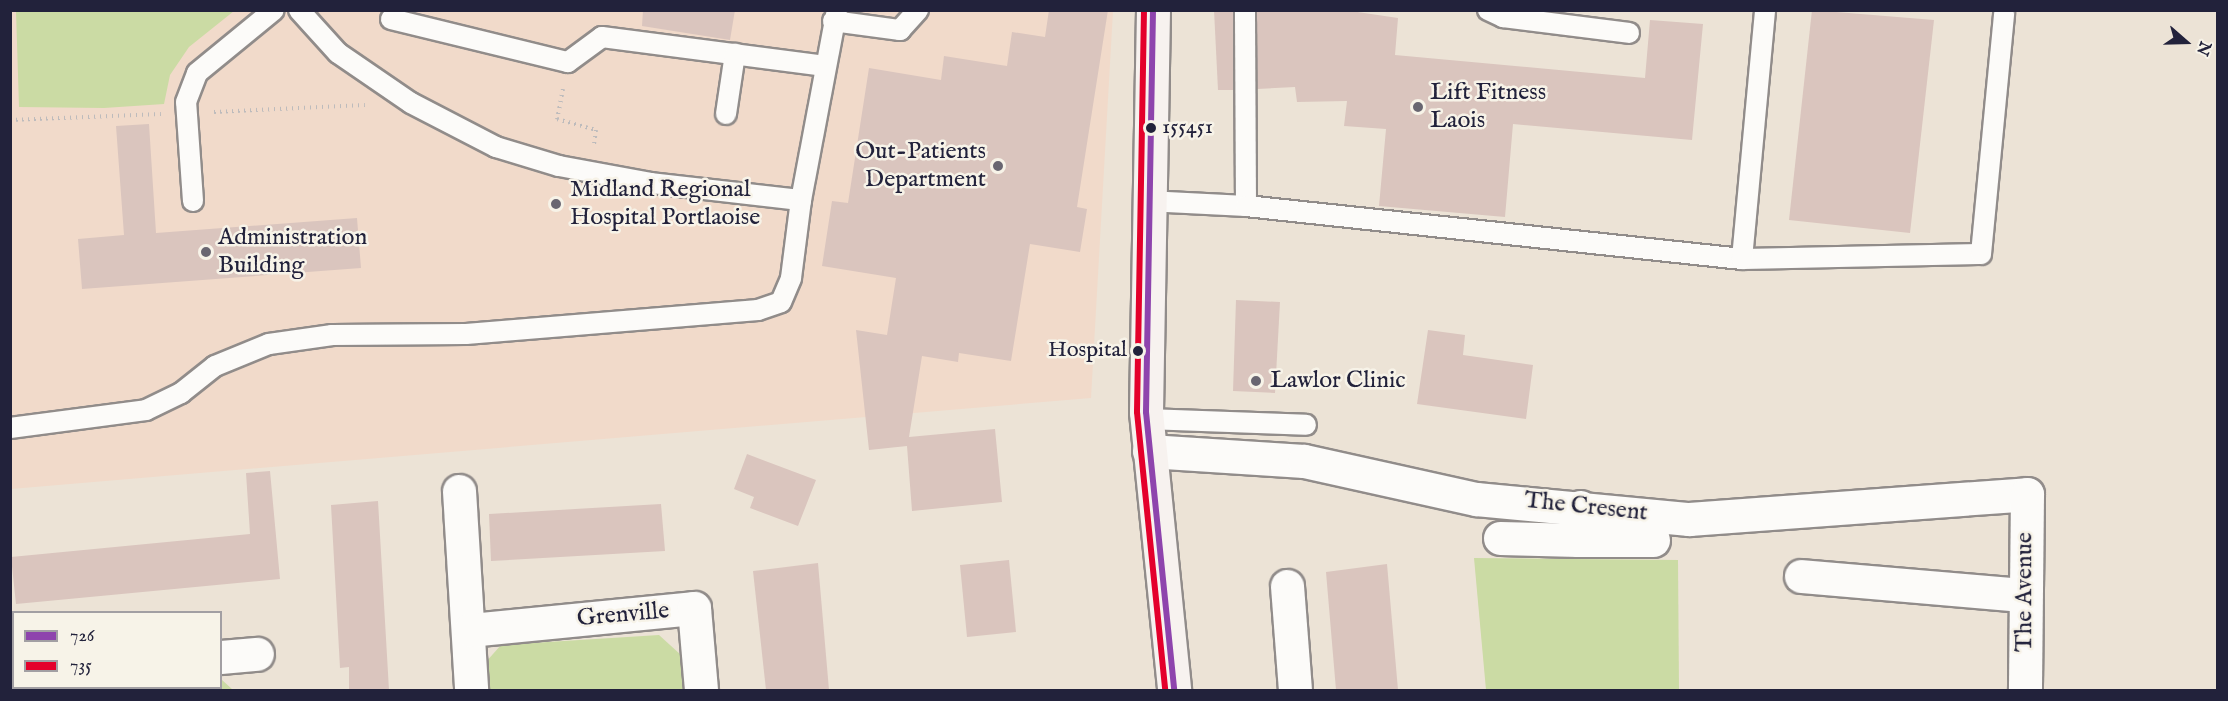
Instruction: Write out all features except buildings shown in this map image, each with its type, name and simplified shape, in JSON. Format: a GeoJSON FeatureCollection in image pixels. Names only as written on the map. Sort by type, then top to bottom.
{"type":"FeatureCollection","features":[{"type":"Feature","properties":{"kind":"main road"},"geometry":{"type":"LineString","coordinates":[[1153,10],[1146,201],[1148,435],[1174,690]]}},
{"type":"Feature","properties":{"kind":"street","name":"The Cresent"},"geometry":{"type":"LineString","coordinates":[[1148,435],[1304,461],[1476,499],[1689,519],[2026,494]]}},
{"type":"Feature","properties":{"kind":"street"},"geometry":{"type":"LineString","coordinates":[[459,491],[470,630],[471,690]]}},
{"type":"Feature","properties":{"kind":"street","name":"The Avenue"},"geometry":{"type":"LineString","coordinates":[[2025,690],[2023,595],[2026,494]]}},
{"type":"Feature","properties":{"kind":"street"},"geometry":{"type":"LineString","coordinates":[[1578,540],[1580,507]]}},
{"type":"Feature","properties":{"kind":"street"},"geometry":{"type":"LineString","coordinates":[[1500,538],[1653,540]]}},
{"type":"Feature","properties":{"kind":"street"},"geometry":{"type":"LineString","coordinates":[[1801,576],[2023,595]]}},
{"type":"Feature","properties":{"kind":"street"},"geometry":{"type":"LineString","coordinates":[[1287,586],[1295,690]]}},
{"type":"Feature","properties":{"kind":"street","name":"Grenville"},"geometry":{"type":"LineString","coordinates":[[470,630],[694,608],[700,690]]}},
{"type":"Feature","properties":{"kind":"street"},"geometry":{"type":"LineString","coordinates":[[222,657],[257,654]]}},
{"type":"Feature","properties":{"kind":"lane"},"geometry":{"type":"LineString","coordinates":[[193,201],[186,102],[197,73],[274,10]]}},
{"type":"Feature","properties":{"kind":"lane"},"geometry":{"type":"LineString","coordinates":[[298,10],[338,53],[402,97],[496,147],[641,181],[801,200]]}},
{"type":"Feature","properties":{"kind":"lane"},"geometry":{"type":"LineString","coordinates":[[10,428],[146,410],[182,393],[215,366],[268,344],[332,334],[466,334],[758,310],[781,302],[792,279],[801,200],[835,16],[900,30],[918,10]]}},
{"type":"Feature","properties":{"kind":"lane"},"geometry":{"type":"LineString","coordinates":[[1245,10],[1246,206]]}},
{"type":"Feature","properties":{"kind":"lane"},"geometry":{"type":"LineString","coordinates":[[1488,10],[1503,17],[1629,33]]}},
{"type":"Feature","properties":{"kind":"lane"},"geometry":{"type":"LineString","coordinates":[[1742,259],[1765,10]]}},
{"type":"Feature","properties":{"kind":"lane"},"geometry":{"type":"LineString","coordinates":[[1146,201],[1246,206],[1742,259],[1981,254],[2004,13]]}},
{"type":"Feature","properties":{"kind":"lane"},"geometry":{"type":"LineString","coordinates":[[391,20],[568,62],[602,37],[825,66]]}},
{"type":"Feature","properties":{"kind":"lane"},"geometry":{"type":"LineString","coordinates":[[726,114],[735,54]]}},
{"type":"Feature","properties":{"kind":"lane"},"geometry":{"type":"LineString","coordinates":[[1148,435],[1306,425]]}},
{"type":"Feature","properties":{"kind":"path"},"geometry":{"type":"LineString","coordinates":[[557,119],[596,130]]}},
{"type":"Feature","properties":{"kind":"shaded area","name":"Midland Regional Hospital Portlaoise"},"geometry":{"type":"Polygon","coordinates":[[[11,11],[1113,11],[1091,398],[11,489],[11,11]]]}},
{"type":"Feature","properties":{"kind":"green space"},"geometry":{"type":"Polygon","coordinates":[[[16,10],[234,11],[189,47],[170,75],[164,104],[104,108],[19,107],[16,10]]]}},
{"type":"Feature","properties":{"kind":"green space"},"geometry":{"type":"Polygon","coordinates":[[[1474,558],[1678,560],[1679,690],[1486,690],[1474,558]]]}},
{"type":"Feature","properties":{"kind":"green space"},"geometry":{"type":"Polygon","coordinates":[[[659,635],[681,655],[685,690],[485,690],[485,663],[501,645],[659,635]]]}},
{"type":"Feature","properties":{"kind":"green space"},"geometry":{"type":"Polygon","coordinates":[[[222,680],[233,690],[11,690],[222,689],[222,680]]]}},
{"type":"Feature","properties":{"kind":"transit line","name":"735"},"geometry":{"type":"LineString","coordinates":[[1144,10],[1137,412],[1165,690]]}},
{"type":"Feature","properties":{"kind":"transit line","name":"726"},"geometry":{"type":"LineString","coordinates":[[1153,10],[1146,412],[1174,690]]}},
{"type":"Feature","properties":{"kind":"place","name":"Lift Fitness Laois"},"geometry":{"type":"Point","coordinates":[1418,107]}},
{"type":"Feature","properties":{"kind":"place","name":"155451"},"geometry":{"type":"Point","coordinates":[1151,128]}},
{"type":"Feature","properties":{"kind":"place","name":"Out-Patients Department"},"geometry":{"type":"Point","coordinates":[998,166]}},
{"type":"Feature","properties":{"kind":"place","name":"Midland Regional Hospital Portlaoise"},"geometry":{"type":"Point","coordinates":[556,204]}},
{"type":"Feature","properties":{"kind":"place","name":"Administration Building"},"geometry":{"type":"Point","coordinates":[206,252]}},
{"type":"Feature","properties":{"kind":"place","name":"Hospital"},"geometry":{"type":"Point","coordinates":[1138,351]}},
{"type":"Feature","properties":{"kind":"place","name":"Lawlor Clinic"},"geometry":{"type":"Point","coordinates":[1256,381]}}]}
